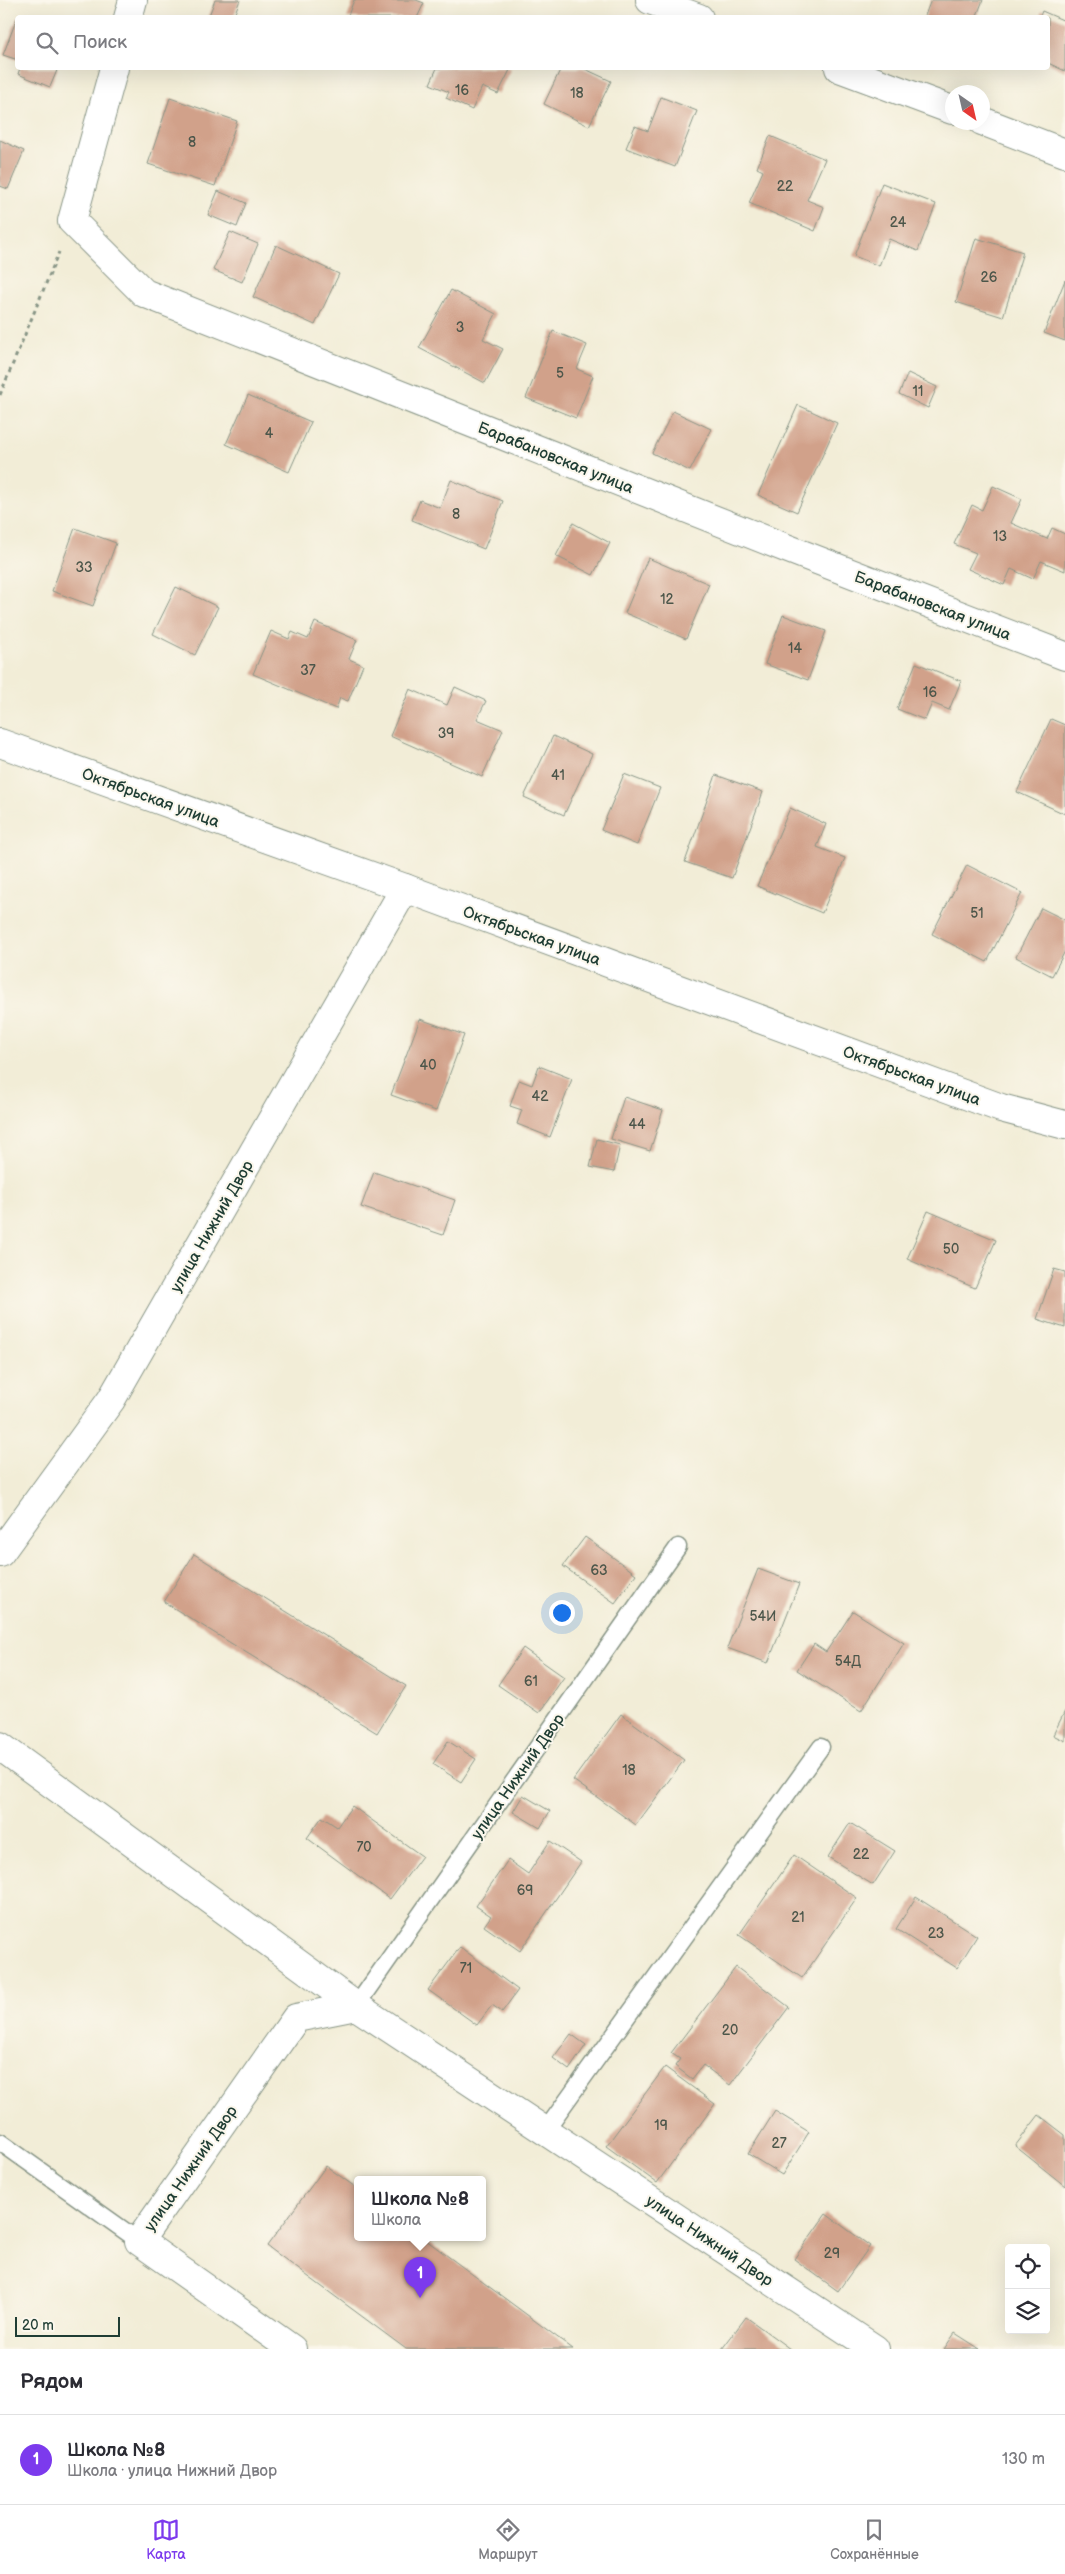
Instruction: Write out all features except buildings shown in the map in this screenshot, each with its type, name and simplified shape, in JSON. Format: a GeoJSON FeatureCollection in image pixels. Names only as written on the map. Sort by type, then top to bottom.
{"type":"FeatureCollection","features":[{"type":"Feature","properties":{"kind":"street"},"geometry":{"type":"LineString","coordinates":[[129,15],[133,0]]}},
{"type":"Feature","properties":{"kind":"street"},"geometry":{"type":"LineString","coordinates":[[650,0],[691,15]]}},
{"type":"Feature","properties":{"kind":"street"},"geometry":{"type":"LineString","coordinates":[[72,221],[113,70]]}},
{"type":"Feature","properties":{"kind":"street"},"geometry":{"type":"LineString","coordinates":[[844,70],[945,107]]}},
{"type":"Feature","properties":{"kind":"street"},"geometry":{"type":"LineString","coordinates":[[990,124],[1065,153]]}},
{"type":"Feature","properties":{"kind":"street","name":"Барабановская улица"},"geometry":{"type":"LineString","coordinates":[[72,221],[144,294],[786,548],[1065,656]]}},
{"type":"Feature","properties":{"kind":"street","name":"Октябрьская улица"},"geometry":{"type":"LineString","coordinates":[[0,743],[405,888],[1001,1108],[1065,1124]]}},
{"type":"Feature","properties":{"kind":"street","name":"улица Нижний Двор"},"geometry":{"type":"LineString","coordinates":[[0,1553],[111,1400],[405,888]]}},
{"type":"Feature","properties":{"kind":"street","name":"улица Нижний Двор"},"geometry":{"type":"LineString","coordinates":[[0,1746],[356,2006],[875,2349]]}},
{"type":"Feature","properties":{"kind":"street","name":"улица Нижний Двор"},"geometry":{"type":"LineString","coordinates":[[292,2349],[139,2241],[296,2018],[356,2006]]}},
{"type":"Feature","properties":{"kind":"lane","name":"улица Нижний Двор"},"geometry":{"type":"LineString","coordinates":[[356,2006],[678,1547]]}},
{"type":"Feature","properties":{"kind":"lane"},"geometry":{"type":"LineString","coordinates":[[545,2131],[821,1747]]}},
{"type":"Feature","properties":{"kind":"lane"},"geometry":{"type":"LineString","coordinates":[[0,2142],[139,2241]]}},
{"type":"Feature","properties":{"kind":"path"},"geometry":{"type":"LineString","coordinates":[[0,395],[72,221]]}},
{"type":"Feature","properties":{"kind":"place","name":"Школа №8"},"geometry":{"type":"Point","coordinates":[420,2298]}}]}
